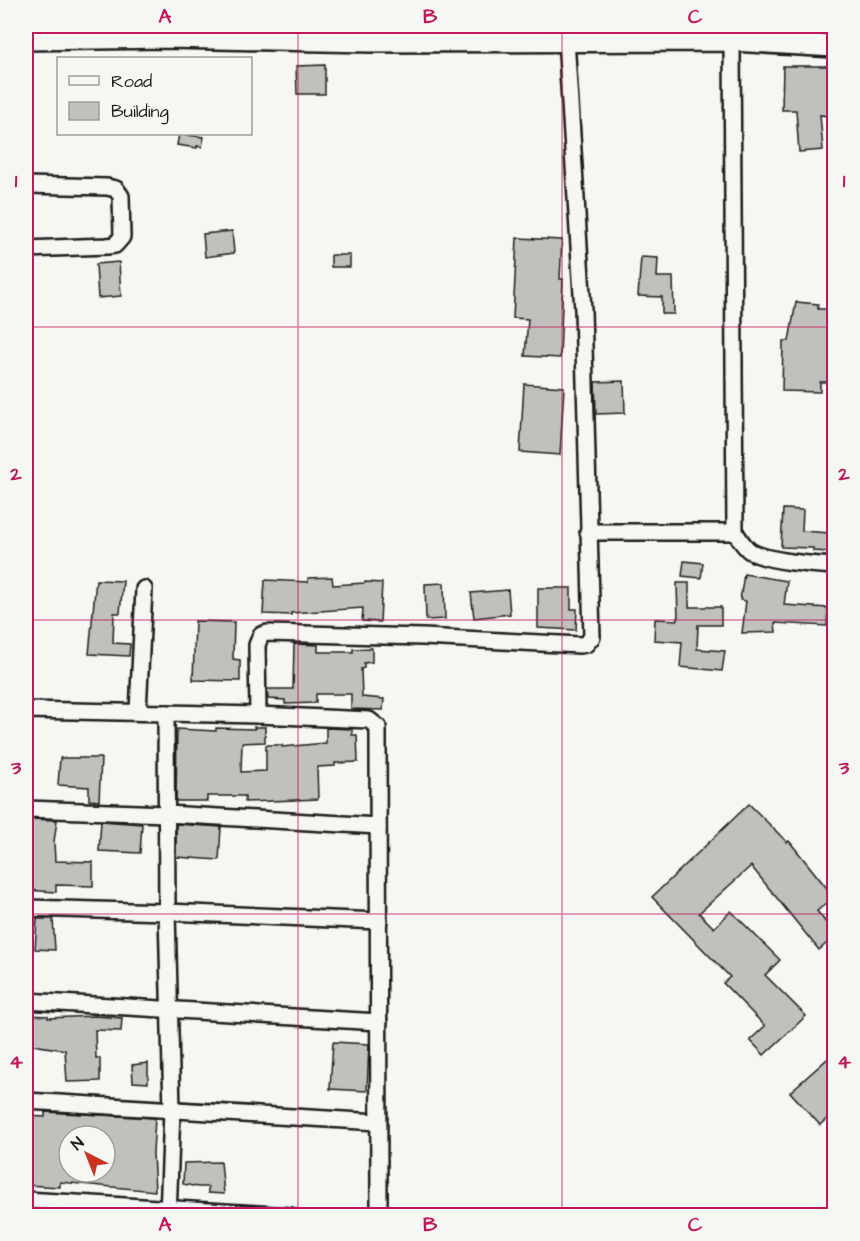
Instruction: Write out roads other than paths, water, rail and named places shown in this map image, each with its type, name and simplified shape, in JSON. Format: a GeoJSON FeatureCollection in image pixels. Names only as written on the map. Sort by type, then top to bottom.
{"type":"FeatureCollection","features":[{"type":"Feature","properties":{"kind":"street"},"geometry":{"type":"LineString","coordinates":[[26,39],[166,31],[370,41],[499,33],[566,39],[741,35],[834,46]]}},
{"type":"Feature","properties":{"kind":"street"},"geometry":{"type":"LineString","coordinates":[[741,35],[735,532],[750,551],[760,555],[812,565],[834,566]]}},
{"type":"Feature","properties":{"kind":"street"},"geometry":{"type":"LineString","coordinates":[[258,715],[257,645],[261,635],[267,633],[586,644],[592,637],[583,310],[566,39]]}},
{"type":"Feature","properties":{"kind":"street"},"geometry":{"type":"LineString","coordinates":[[26,185],[116,189],[121,196],[122,237],[115,245],[107,246],[26,249]]}},
{"type":"Feature","properties":{"kind":"street"},"geometry":{"type":"LineString","coordinates":[[588,532],[735,532]]}},
{"type":"Feature","properties":{"kind":"street"},"geometry":{"type":"LineString","coordinates":[[138,712],[144,589]]}},
{"type":"Feature","properties":{"kind":"street"},"geometry":{"type":"LineString","coordinates":[[26,711],[258,715],[369,720],[374,723],[379,732],[379,1215]]}},
{"type":"Feature","properties":{"kind":"street"},"geometry":{"type":"LineString","coordinates":[[166,713],[167,912],[172,1110],[168,1212]]}},
{"type":"Feature","properties":{"kind":"street"},"geometry":{"type":"LineString","coordinates":[[26,809],[167,814],[378,826]]}},
{"type":"Feature","properties":{"kind":"street"},"geometry":{"type":"LineString","coordinates":[[26,908],[379,921]]}},
{"type":"Feature","properties":{"kind":"street"},"geometry":{"type":"LineString","coordinates":[[26,1001],[379,1022]]}},
{"type":"Feature","properties":{"kind":"street"},"geometry":{"type":"LineString","coordinates":[[26,1101],[378,1122]]}},
{"type":"Feature","properties":{"kind":"street"},"geometry":{"type":"LineString","coordinates":[[26,1200],[168,1212],[291,1215]]}}]}
